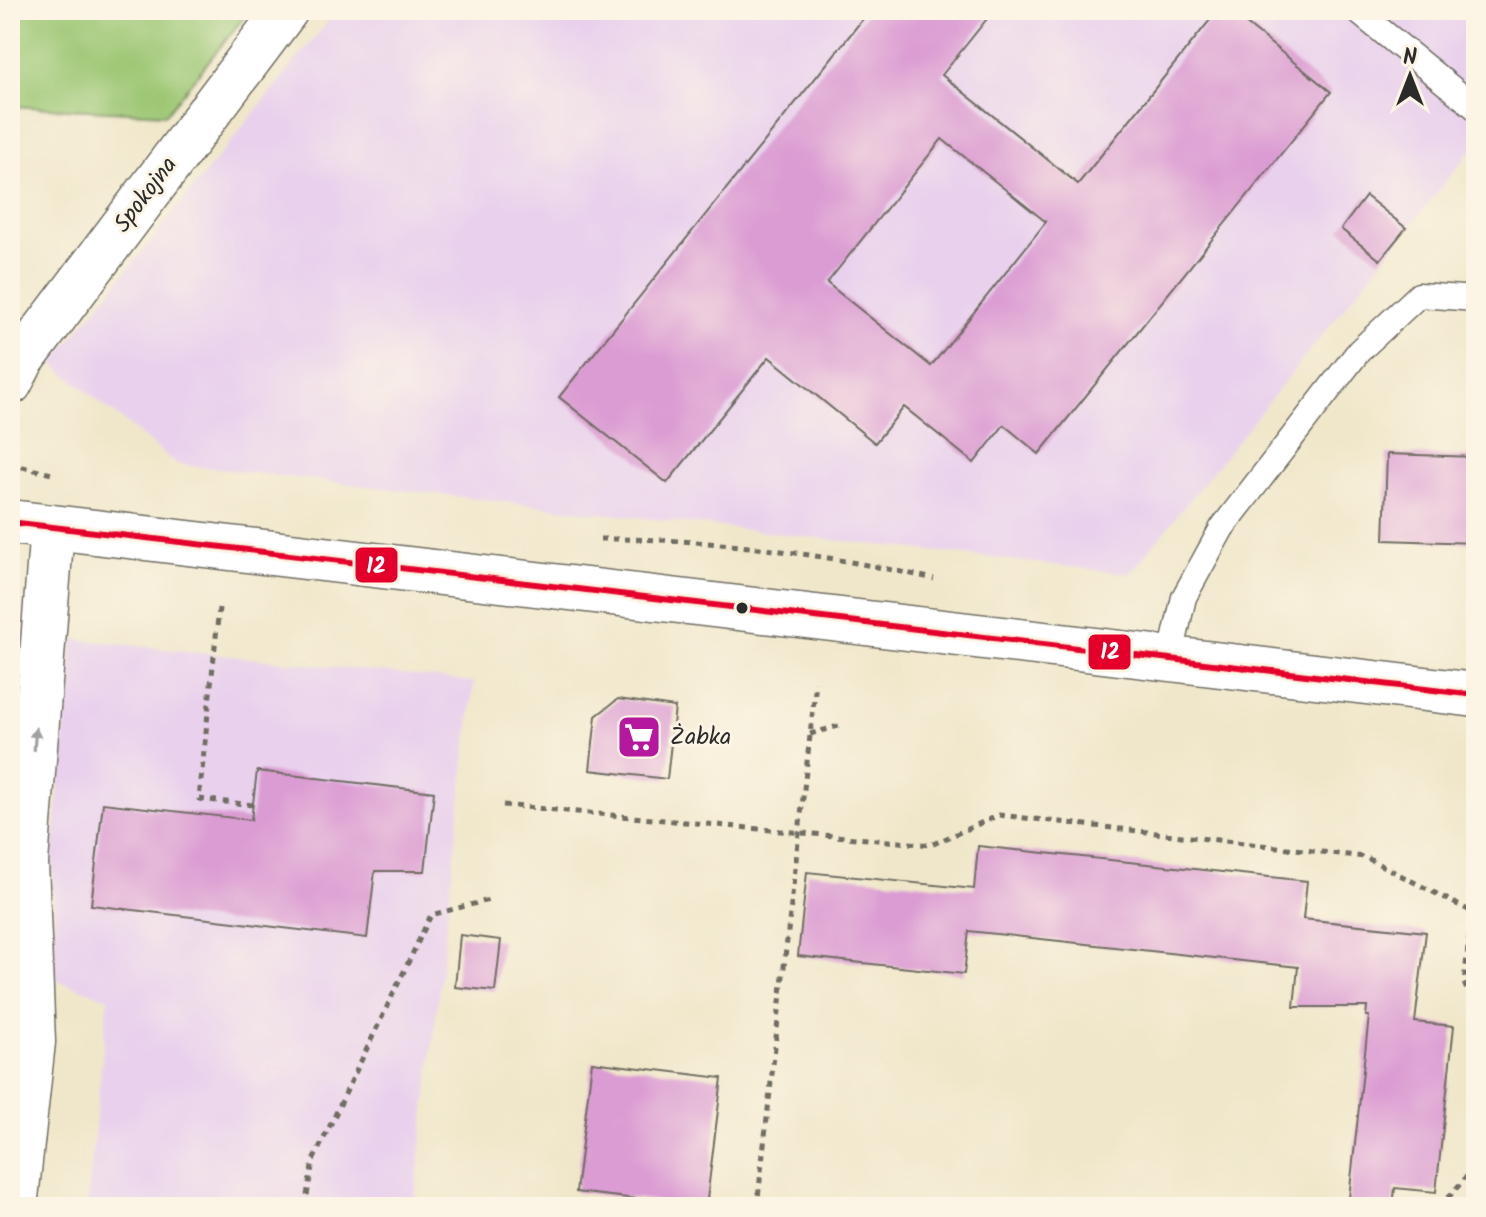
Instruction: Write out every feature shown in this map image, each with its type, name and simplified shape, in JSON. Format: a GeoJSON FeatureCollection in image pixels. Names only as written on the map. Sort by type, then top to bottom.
{"type":"FeatureCollection","features":[{"type":"Feature","properties":{"kind":"street","name":"Spokojna"},"geometry":{"type":"LineString","coordinates":[[10,383],[22,360],[286,10]]}},
{"type":"Feature","properties":{"kind":"street"},"geometry":{"type":"LineString","coordinates":[[15,1207],[33,1042],[18,862],[31,525],[1476,695]]}},
{"type":"Feature","properties":{"kind":"lane"},"geometry":{"type":"LineString","coordinates":[[1356,10],[1476,108]]}},
{"type":"Feature","properties":{"kind":"lane"},"geometry":{"type":"LineString","coordinates":[[1170,659],[1184,597],[1222,528],[1359,351],[1419,295],[1476,299]]}},
{"type":"Feature","properties":{"kind":"path"},"geometry":{"type":"LineString","coordinates":[[590,540],[687,540],[846,559],[937,579]]}},
{"type":"Feature","properties":{"kind":"path"},"geometry":{"type":"LineString","coordinates":[[219,608],[199,799],[253,805]]}},
{"type":"Feature","properties":{"kind":"path"},"geometry":{"type":"LineString","coordinates":[[757,1207],[816,682]]}},
{"type":"Feature","properties":{"kind":"path"},"geometry":{"type":"LineString","coordinates":[[810,734],[842,725]]}},
{"type":"Feature","properties":{"kind":"path"},"geometry":{"type":"LineString","coordinates":[[503,805],[931,845],[999,815],[1365,857],[1474,913],[1464,983],[1476,1012]]}},
{"type":"Feature","properties":{"kind":"path"},"geometry":{"type":"LineString","coordinates":[[305,1207],[313,1161],[431,915],[493,899]]}},
{"type":"Feature","properties":{"kind":"path"},"geometry":{"type":"LineString","coordinates":[[1440,1207],[1476,1166]]}},
{"type":"Feature","properties":{"kind":"shaded area"},"geometry":{"type":"Polygon","coordinates":[[[337,10],[1476,10],[1476,144],[1130,574],[176,464],[52,363],[337,10]]]}},
{"type":"Feature","properties":{"kind":"shaded area"},"geometry":{"type":"Polygon","coordinates":[[[73,639],[474,682],[414,1207],[87,1207],[108,998],[56,980],[52,860],[73,639]]]}},
{"type":"Feature","properties":{"kind":"green space"},"geometry":{"type":"Polygon","coordinates":[[[10,10],[250,10],[166,114],[10,106],[10,10]]]}},
{"type":"Feature","properties":{"kind":"building"},"geometry":{"type":"Polygon","coordinates":[[[870,10],[994,10],[942,75],[1078,184],[1218,10],[1229,10],[1331,92],[1039,454],[1004,425],[974,463],[904,407],[875,443],[769,357],[667,483],[559,397],[870,10]],[[942,139],[827,283],[931,366],[1046,222],[942,139]]]}},
{"type":"Feature","properties":{"kind":"building"},"geometry":{"type":"Polygon","coordinates":[[[1366,196],[1406,228],[1380,260],[1341,229],[1366,196]]]}},
{"type":"Feature","properties":{"kind":"building"},"geometry":{"type":"Polygon","coordinates":[[[1387,454],[1476,457],[1476,543],[1384,540],[1387,454]]]}},
{"type":"Feature","properties":{"kind":"building"},"geometry":{"type":"Polygon","coordinates":[[[618,699],[675,707],[667,779],[590,770],[596,716],[618,699]]]}},
{"type":"Feature","properties":{"kind":"building"},"geometry":{"type":"Polygon","coordinates":[[[257,771],[434,792],[425,871],[375,871],[367,938],[91,905],[103,803],[251,820],[257,771]]]}},
{"type":"Feature","properties":{"kind":"building"},"geometry":{"type":"Polygon","coordinates":[[[978,846],[1307,881],[1303,919],[1426,932],[1415,1022],[1454,1026],[1436,1192],[1395,1188],[1393,1207],[1348,1207],[1369,1016],[1366,1016],[1367,1007],[1294,1007],[1298,967],[969,931],[964,974],[798,956],[807,872],[974,889],[978,846]]]}},
{"type":"Feature","properties":{"kind":"building"},"geometry":{"type":"Polygon","coordinates":[[[460,935],[501,940],[495,991],[455,987],[460,935]]]}},
{"type":"Feature","properties":{"kind":"building"},"geometry":{"type":"Polygon","coordinates":[[[592,1062],[722,1078],[706,1207],[576,1192],[592,1062]]]}},
{"type":"Feature","properties":{"kind":"transit line","name":"12"},"geometry":{"type":"LineString","coordinates":[[10,522],[1476,695]]}},
{"type":"Feature","properties":{"kind":"place","name":"Żabka"},"geometry":{"type":"Point","coordinates":[639,737]}}]}
